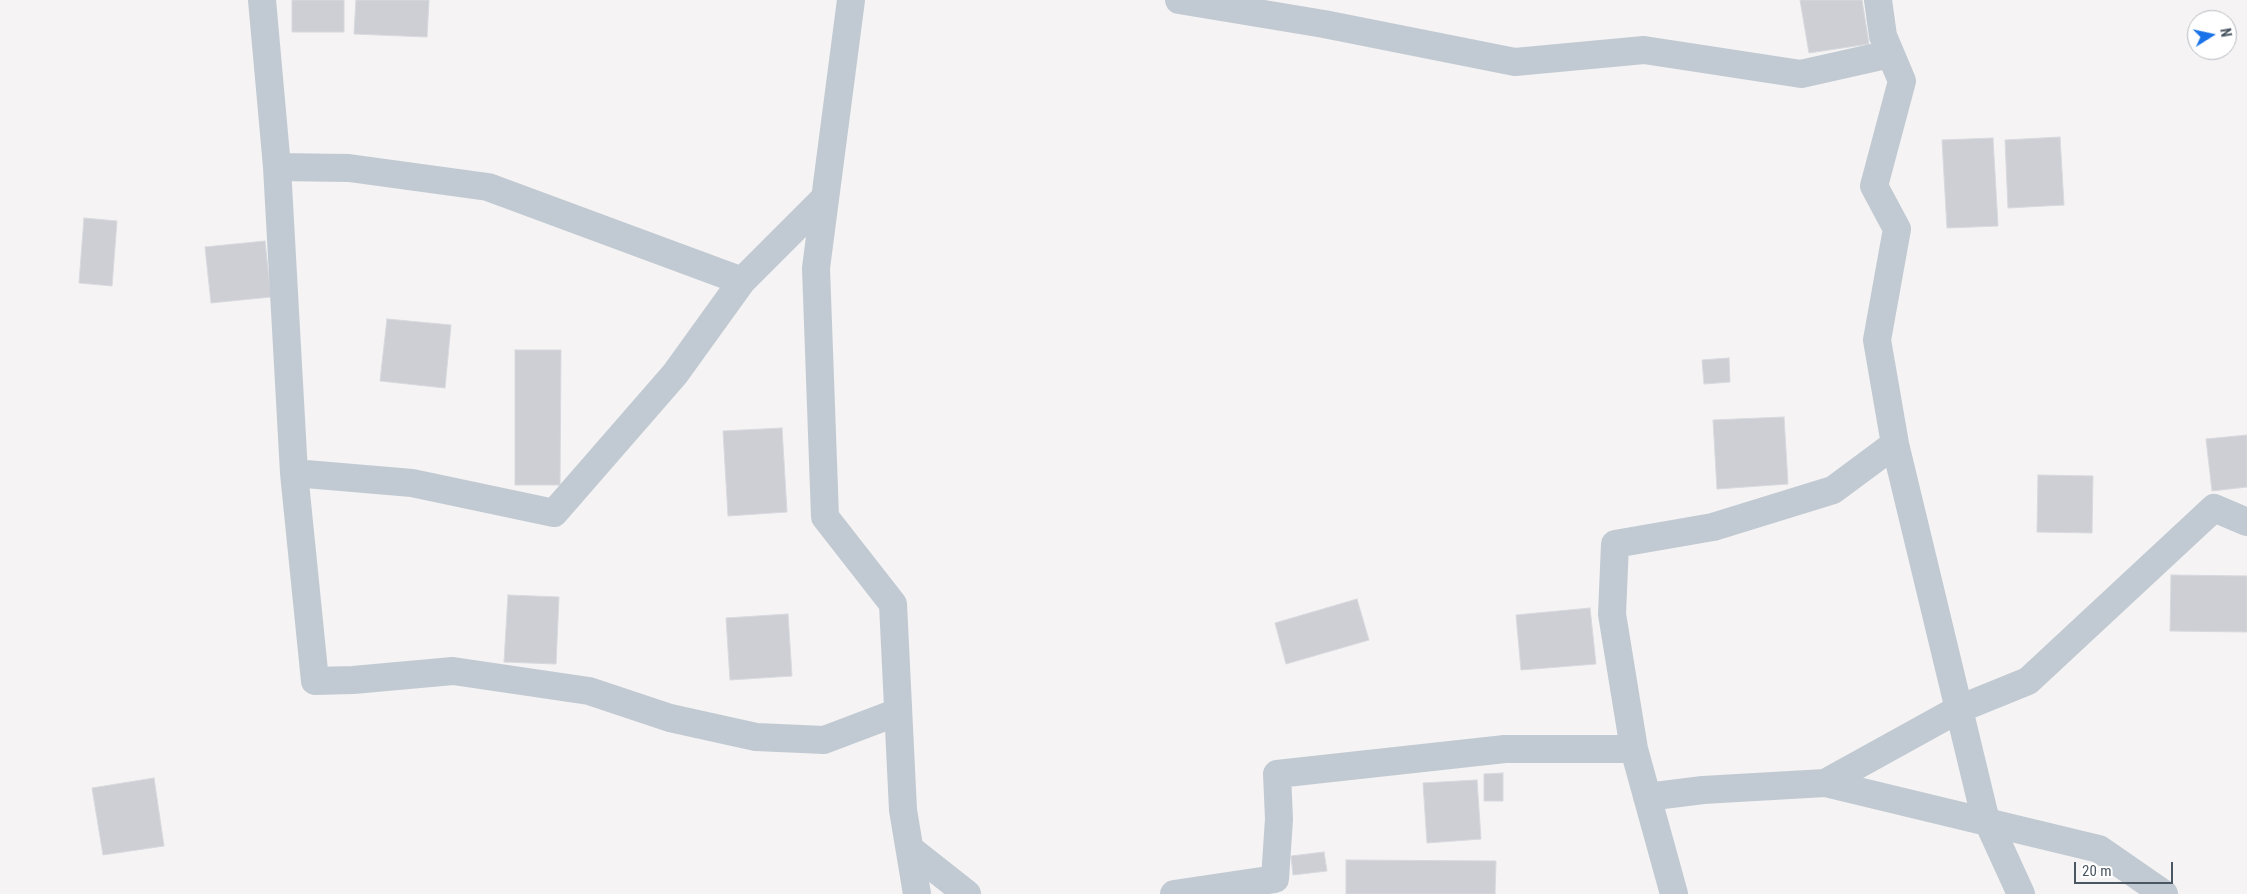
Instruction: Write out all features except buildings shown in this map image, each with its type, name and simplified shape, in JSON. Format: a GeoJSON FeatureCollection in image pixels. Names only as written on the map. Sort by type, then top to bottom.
{"type":"FeatureCollection","features":[{"type":"Feature","properties":{"kind":"street"},"geometry":{"type":"LineString","coordinates":[[262,0],[277,167],[294,473],[315,680],[354,680],[453,671],[589,691],[670,718],[756,737],[824,740],[898,712]]}},
{"type":"Feature","properties":{"kind":"street"},"geometry":{"type":"LineString","coordinates":[[851,0],[816,268],[825,517],[893,604],[903,810],[917,894]]}},
{"type":"Feature","properties":{"kind":"street"},"geometry":{"type":"LineString","coordinates":[[1179,0],[1324,24],[1515,62],[1644,50],[1801,74],[1890,54]]}},
{"type":"Feature","properties":{"kind":"street"},"geometry":{"type":"LineString","coordinates":[[1878,0],[1883,36],[1902,80],[1874,186],[1897,229],[1876,340],[1896,444],[1988,823],[2021,894]]}},
{"type":"Feature","properties":{"kind":"street"},"geometry":{"type":"LineString","coordinates":[[277,167],[349,168],[488,187],[742,281]]}},
{"type":"Feature","properties":{"kind":"street"},"geometry":{"type":"LineString","coordinates":[[294,473],[412,483],[554,512],[675,374],[742,281],[824,199]]}},
{"type":"Feature","properties":{"kind":"street"},"geometry":{"type":"LineString","coordinates":[[1674,894],[1634,749],[1612,614],[1615,544],[1713,527],[1833,490],[1896,444]]}},
{"type":"Feature","properties":{"kind":"street"},"geometry":{"type":"LineString","coordinates":[[1826,783],[1959,709],[2028,682],[2214,508],[2247,522]]}},
{"type":"Feature","properties":{"kind":"street"},"geometry":{"type":"LineString","coordinates":[[1174,894],[1275,879],[1279,819],[1277,774],[1505,749],[1634,749]]}},
{"type":"Feature","properties":{"kind":"street"},"geometry":{"type":"LineString","coordinates":[[1647,797],[1703,790],[1826,783],[2099,850],[2164,894]]}},
{"type":"Feature","properties":{"kind":"street"},"geometry":{"type":"LineString","coordinates":[[910,849],[967,894]]}}]}
